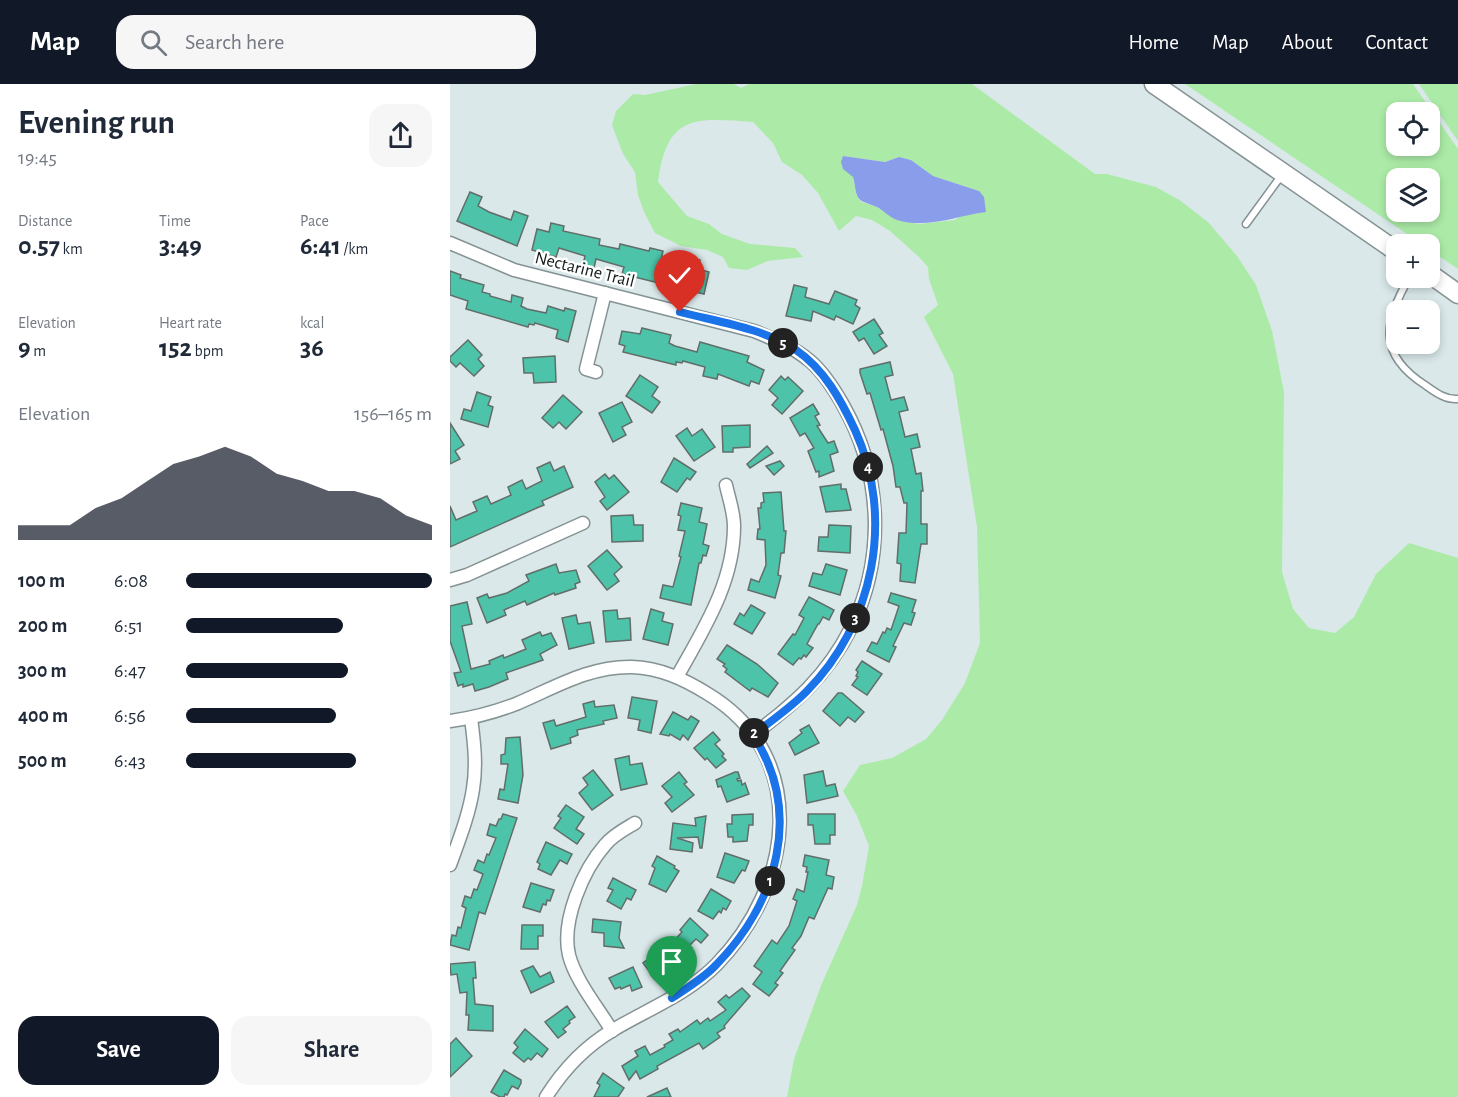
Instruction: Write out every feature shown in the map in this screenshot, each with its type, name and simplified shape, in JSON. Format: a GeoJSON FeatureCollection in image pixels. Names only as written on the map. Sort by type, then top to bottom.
{"type":"FeatureCollection","features":[{"type":"Feature","properties":{"kind":"main road"},"geometry":{"type":"LineString","coordinates":[[1154,84],[1386,244]]}},
{"type":"Feature","properties":{"kind":"main road"},"geometry":{"type":"LineString","coordinates":[[1440,281],[1458,294]]}},
{"type":"Feature","properties":{"kind":"street","name":"Nectarine Trail"},"geometry":{"type":"LineString","coordinates":[[450,243],[514,270],[754,331],[796,350],[821,372],[834,390],[848,414],[868,464],[875,507],[875,547],[867,586],[860,608],[836,654],[821,675],[791,706],[753,735]]}},
{"type":"Feature","properties":{"kind":"street"},"geometry":{"type":"LineString","coordinates":[[596,372],[586,369],[605,293]]}},
{"type":"Feature","properties":{"kind":"street"},"geometry":{"type":"LineString","coordinates":[[677,677],[713,612],[729,569],[734,526],[726,485]]}},
{"type":"Feature","properties":{"kind":"street"},"geometry":{"type":"LineString","coordinates":[[450,580],[467,575],[583,523]]}},
{"type":"Feature","properties":{"kind":"street"},"geometry":{"type":"LineString","coordinates":[[450,721],[471,718],[515,704],[588,673],[630,667],[648,669],[677,677],[715,698],[732,711],[753,735],[770,767],[776,788],[780,829],[774,867],[759,906],[735,943],[716,965],[672,998],[612,1031],[587,1049],[561,1076],[548,1096]]}},
{"type":"Feature","properties":{"kind":"street"},"geometry":{"type":"LineString","coordinates":[[450,865],[466,820],[473,789],[474,745],[471,718]]}},
{"type":"Feature","properties":{"kind":"street"},"geometry":{"type":"LineString","coordinates":[[612,1031],[573,967],[567,944],[567,930],[574,902],[599,853],[616,835],[635,823]]}},
{"type":"Feature","properties":{"kind":"lane"},"geometry":{"type":"LineString","coordinates":[[1246,224],[1283,173]]}},
{"type":"Feature","properties":{"kind":"lane"},"geometry":{"type":"LineString","coordinates":[[1404,288],[1392,313],[1389,333],[1394,357],[1410,375],[1443,397],[1458,399]]}},
{"type":"Feature","properties":{"kind":"green space"},"geometry":{"type":"Polygon","coordinates":[[[696,84],[734,84],[741,88],[749,84],[972,84],[1095,174],[1107,174],[1156,187],[1181,201],[1209,223],[1237,256],[1256,285],[1272,331],[1284,392],[1282,572],[1293,609],[1309,628],[1335,633],[1354,617],[1376,574],[1409,543],[1458,558],[1458,1097],[787,1097],[794,1059],[822,983],[857,905],[862,886],[869,846],[857,816],[843,791],[860,765],[892,758],[926,739],[942,720],[965,683],[980,643],[977,527],[953,374],[924,317],[938,305],[929,279],[928,267],[890,231],[872,220],[856,216],[839,231],[818,193],[802,175],[782,162],[773,143],[753,122],[715,120],[699,121],[687,125],[676,132],[668,143],[658,182],[687,216],[709,224],[722,234],[750,244],[795,248],[803,257],[768,261],[747,270],[729,268],[723,257],[707,250],[681,246],[655,233],[638,195],[635,172],[623,154],[612,125],[616,111],[633,94],[645,95],[696,84]],[[843,156],[861,202],[875,206],[898,220],[919,224],[955,220],[961,216],[979,191],[933,176],[911,160],[899,157],[885,162],[843,156]]]}},
{"type":"Feature","properties":{"kind":"green space"},"geometry":{"type":"Polygon","coordinates":[[[1185,84],[1413,84],[1425,102],[1386,102],[1386,156],[1440,156],[1440,123],[1458,149],[1458,269],[1440,257],[1440,234],[1407,234],[1389,222],[1440,222],[1440,168],[1386,168],[1386,220],[1185,84]]]}},
{"type":"Feature","properties":{"kind":"green space"},"geometry":{"type":"Polygon","coordinates":[[[1419,84],[1458,84],[1458,141],[1440,115],[1440,102],[1431,102],[1419,84]]]}},
{"type":"Feature","properties":{"kind":"water"},"geometry":{"type":"Polygon","coordinates":[[[843,156],[885,162],[899,157],[911,160],[933,176],[979,191],[984,197],[986,212],[919,223],[897,220],[858,198],[853,177],[843,169],[841,162],[843,156]]]}},
{"type":"Feature","properties":{"kind":"building"},"geometry":{"type":"Polygon","coordinates":[[[470,192],[482,197],[478,206],[489,212],[511,220],[514,211],[528,216],[517,246],[457,221],[470,192]]]}},
{"type":"Feature","properties":{"kind":"building"},"geometry":{"type":"Polygon","coordinates":[[[551,223],[564,226],[563,231],[600,239],[599,245],[619,249],[620,244],[649,251],[650,248],[663,251],[661,260],[684,266],[687,257],[700,260],[698,269],[709,272],[704,294],[622,274],[624,267],[596,259],[594,268],[583,265],[585,256],[559,248],[556,257],[532,250],[537,229],[549,232],[551,223]]]}},
{"type":"Feature","properties":{"kind":"building"},"geometry":{"type":"Polygon","coordinates":[[[450,271],[461,275],[460,278],[484,285],[482,292],[490,296],[511,302],[512,295],[523,298],[521,306],[527,309],[546,313],[548,306],[564,311],[565,308],[576,311],[568,342],[556,338],[558,330],[535,323],[534,325],[529,324],[528,327],[466,309],[468,301],[450,295],[450,271]]]}},
{"type":"Feature","properties":{"kind":"building"},"geometry":{"type":"Polygon","coordinates":[[[794,285],[807,288],[805,297],[829,304],[835,291],[857,300],[855,305],[860,308],[853,324],[836,316],[834,320],[813,311],[811,321],[786,316],[794,285]]]}},
{"type":"Feature","properties":{"kind":"building"},"geometry":{"type":"Polygon","coordinates":[[[874,319],[883,333],[879,335],[887,346],[874,354],[864,338],[859,341],[853,332],[874,319]]]}},
{"type":"Feature","properties":{"kind":"building"},"geometry":{"type":"Polygon","coordinates":[[[642,328],[671,335],[669,343],[697,352],[700,342],[749,356],[747,362],[764,370],[759,384],[751,381],[749,386],[718,374],[717,379],[703,376],[705,367],[683,361],[682,363],[676,362],[676,365],[623,352],[625,346],[619,344],[622,331],[640,334],[642,328]]]}},
{"type":"Feature","properties":{"kind":"building"},"geometry":{"type":"Polygon","coordinates":[[[468,340],[482,355],[478,359],[484,366],[474,376],[460,363],[456,367],[450,361],[450,357],[468,340]]]}},
{"type":"Feature","properties":{"kind":"building"},"geometry":{"type":"Polygon","coordinates":[[[555,356],[556,382],[534,383],[533,373],[524,373],[523,358],[555,356]]]}},
{"type":"Feature","properties":{"kind":"building"},"geometry":{"type":"Polygon","coordinates":[[[890,362],[893,375],[885,377],[891,400],[904,397],[908,410],[899,412],[905,437],[917,434],[920,447],[911,449],[916,474],[921,473],[923,491],[921,491],[921,524],[927,524],[927,544],[921,544],[915,583],[900,581],[901,564],[897,563],[899,533],[906,533],[907,503],[904,503],[900,487],[896,487],[883,429],[881,430],[870,393],[867,394],[860,373],[860,369],[890,362]]]}},
{"type":"Feature","properties":{"kind":"building"},"geometry":{"type":"Polygon","coordinates":[[[640,375],[658,387],[652,396],[660,402],[652,413],[626,396],[640,375]]]}},
{"type":"Feature","properties":{"kind":"building"},"geometry":{"type":"Polygon","coordinates":[[[781,376],[785,380],[788,377],[803,391],[782,414],[772,405],[778,398],[769,390],[781,376]]]}},
{"type":"Feature","properties":{"kind":"building"},"geometry":{"type":"Polygon","coordinates":[[[477,392],[491,397],[488,405],[493,407],[488,427],[461,419],[464,409],[471,411],[477,392]]]}},
{"type":"Feature","properties":{"kind":"building"},"geometry":{"type":"Polygon","coordinates":[[[563,395],[582,412],[566,429],[559,422],[553,428],[542,418],[563,395]]]}},
{"type":"Feature","properties":{"kind":"building"},"geometry":{"type":"Polygon","coordinates":[[[622,402],[632,422],[622,427],[626,435],[613,442],[599,413],[622,402]]]}},
{"type":"Feature","properties":{"kind":"building"},"geometry":{"type":"Polygon","coordinates":[[[813,404],[819,414],[815,416],[820,425],[817,426],[828,443],[834,441],[838,452],[830,455],[834,471],[819,477],[819,471],[816,472],[808,451],[814,448],[805,433],[800,436],[790,418],[813,404]]]}},
{"type":"Feature","properties":{"kind":"building"},"geometry":{"type":"Polygon","coordinates":[[[450,423],[464,445],[455,451],[460,459],[450,464],[450,423]]]}},
{"type":"Feature","properties":{"kind":"building"},"geometry":{"type":"Polygon","coordinates":[[[750,425],[750,447],[733,448],[733,452],[723,452],[722,426],[750,425]]]}},
{"type":"Feature","properties":{"kind":"building"},"geometry":{"type":"Polygon","coordinates":[[[687,428],[692,436],[702,429],[715,447],[694,461],[676,436],[687,428]]]}},
{"type":"Feature","properties":{"kind":"building"},"geometry":{"type":"Polygon","coordinates":[[[767,446],[773,453],[750,468],[747,464],[767,446]]]}},
{"type":"Feature","properties":{"kind":"building"},"geometry":{"type":"Polygon","coordinates":[[[674,458],[696,472],[690,480],[687,478],[677,492],[661,482],[674,458]]]}},
{"type":"Feature","properties":{"kind":"building"},"geometry":{"type":"Polygon","coordinates":[[[780,461],[784,466],[774,475],[766,466],[780,461]]]}},
{"type":"Feature","properties":{"kind":"building"},"geometry":{"type":"Polygon","coordinates":[[[550,462],[554,471],[564,466],[573,487],[542,501],[544,505],[450,547],[450,506],[456,520],[477,511],[473,502],[487,496],[491,504],[511,495],[508,487],[522,480],[526,489],[542,481],[537,468],[550,462]]]}},
{"type":"Feature","properties":{"kind":"building"},"geometry":{"type":"Polygon","coordinates":[[[605,474],[609,479],[614,475],[629,492],[607,510],[600,501],[605,497],[595,482],[605,474]]]}},
{"type":"Feature","properties":{"kind":"building"},"geometry":{"type":"Polygon","coordinates":[[[841,484],[841,489],[846,489],[851,510],[826,512],[820,487],[841,484]]]}},
{"type":"Feature","properties":{"kind":"building"},"geometry":{"type":"Polygon","coordinates":[[[781,492],[784,531],[786,531],[784,553],[781,553],[778,575],[781,576],[775,598],[748,590],[751,579],[759,582],[766,565],[765,540],[757,539],[758,529],[760,529],[758,508],[761,508],[761,503],[764,502],[763,493],[781,492]]]}},
{"type":"Feature","properties":{"kind":"building"},"geometry":{"type":"Polygon","coordinates":[[[681,503],[702,508],[699,522],[707,524],[703,544],[709,546],[706,556],[703,555],[699,563],[691,605],[660,598],[663,585],[673,587],[681,557],[679,556],[685,531],[678,530],[681,503]]]}},
{"type":"Feature","properties":{"kind":"building"},"geometry":{"type":"Polygon","coordinates":[[[633,515],[634,525],[643,525],[643,541],[612,542],[611,516],[633,515]]]}},
{"type":"Feature","properties":{"kind":"building"},"geometry":{"type":"Polygon","coordinates":[[[829,525],[851,526],[850,553],[818,551],[819,537],[828,537],[829,525]]]}},
{"type":"Feature","properties":{"kind":"building"},"geometry":{"type":"Polygon","coordinates":[[[607,550],[622,567],[614,574],[619,581],[607,590],[588,566],[607,550]]]}},
{"type":"Feature","properties":{"kind":"building"},"geometry":{"type":"Polygon","coordinates":[[[556,564],[559,573],[576,570],[580,582],[575,584],[576,588],[555,595],[554,593],[527,605],[525,601],[504,610],[506,615],[487,623],[477,598],[487,594],[489,598],[507,593],[529,581],[526,575],[556,564]]]}},
{"type":"Feature","properties":{"kind":"building"},"geometry":{"type":"Polygon","coordinates":[[[826,564],[847,570],[840,595],[809,586],[813,573],[822,575],[826,564]]]}},
{"type":"Feature","properties":{"kind":"building"},"geometry":{"type":"Polygon","coordinates":[[[891,593],[916,600],[911,625],[904,623],[893,646],[896,647],[889,662],[867,651],[872,642],[877,644],[887,628],[891,630],[899,606],[888,602],[891,593]]]}},
{"type":"Feature","properties":{"kind":"building"},"geometry":{"type":"Polygon","coordinates":[[[809,597],[834,610],[829,620],[823,617],[818,624],[807,644],[813,648],[806,657],[804,655],[801,659],[799,658],[793,665],[778,654],[793,634],[795,635],[804,618],[799,615],[809,597]]]}},
{"type":"Feature","properties":{"kind":"building"},"geometry":{"type":"Polygon","coordinates":[[[467,602],[472,624],[462,626],[471,669],[490,664],[489,661],[503,655],[504,658],[526,649],[522,640],[540,632],[542,636],[551,633],[557,645],[540,654],[543,660],[506,673],[508,679],[489,687],[475,691],[473,684],[458,686],[454,673],[461,672],[450,641],[450,606],[467,602]]]}},
{"type":"Feature","properties":{"kind":"building"},"geometry":{"type":"Polygon","coordinates":[[[751,605],[765,613],[752,634],[734,624],[740,613],[744,616],[751,605]]]}},
{"type":"Feature","properties":{"kind":"building"},"geometry":{"type":"Polygon","coordinates":[[[651,609],[664,613],[662,621],[673,624],[668,645],[643,639],[651,609]]]}},
{"type":"Feature","properties":{"kind":"building"},"geometry":{"type":"Polygon","coordinates":[[[617,610],[618,619],[630,618],[631,640],[606,642],[603,611],[617,610]]]}},
{"type":"Feature","properties":{"kind":"building"},"geometry":{"type":"Polygon","coordinates":[[[576,615],[578,624],[590,622],[594,643],[569,649],[562,618],[576,615]]]}},
{"type":"Feature","properties":{"kind":"building"},"geometry":{"type":"Polygon","coordinates":[[[727,645],[757,664],[778,683],[768,697],[752,688],[750,691],[725,672],[727,669],[723,666],[725,664],[717,659],[727,645]]]}},
{"type":"Feature","properties":{"kind":"building"},"geometry":{"type":"Polygon","coordinates":[[[862,661],[882,674],[867,695],[852,685],[858,677],[856,670],[862,661]]]}},
{"type":"Feature","properties":{"kind":"building"},"geometry":{"type":"Polygon","coordinates":[[[838,693],[842,693],[864,712],[855,722],[848,717],[840,726],[823,711],[838,693]]]}},
{"type":"Feature","properties":{"kind":"building"},"geometry":{"type":"Polygon","coordinates":[[[632,697],[657,701],[651,733],[638,730],[640,720],[628,718],[632,697]]]}},
{"type":"Feature","properties":{"kind":"building"},"geometry":{"type":"Polygon","coordinates":[[[594,701],[595,707],[614,705],[617,718],[603,721],[604,724],[577,730],[578,735],[570,738],[571,743],[551,749],[543,723],[554,720],[556,726],[586,717],[583,704],[594,701]]]}},
{"type":"Feature","properties":{"kind":"building"},"geometry":{"type":"Polygon","coordinates":[[[673,712],[688,720],[691,716],[699,721],[688,740],[683,735],[680,740],[670,734],[669,736],[660,734],[673,712]]]}},
{"type":"Feature","properties":{"kind":"building"},"geometry":{"type":"Polygon","coordinates":[[[809,725],[819,743],[795,755],[789,743],[802,733],[800,730],[809,725]]]}},
{"type":"Feature","properties":{"kind":"building"},"geometry":{"type":"Polygon","coordinates":[[[713,732],[720,740],[715,744],[726,760],[716,768],[694,748],[713,732]]]}},
{"type":"Feature","properties":{"kind":"building"},"geometry":{"type":"Polygon","coordinates":[[[520,737],[523,775],[518,803],[498,799],[500,789],[504,790],[508,764],[501,764],[501,755],[505,754],[506,738],[520,737]]]}},
{"type":"Feature","properties":{"kind":"building"},"geometry":{"type":"Polygon","coordinates":[[[629,756],[630,765],[642,763],[647,784],[621,790],[615,759],[629,756]]]}},
{"type":"Feature","properties":{"kind":"building"},"geometry":{"type":"Polygon","coordinates":[[[593,770],[613,795],[592,810],[579,793],[588,785],[583,778],[593,770]]]}},
{"type":"Feature","properties":{"kind":"building"},"geometry":{"type":"Polygon","coordinates":[[[823,771],[826,786],[835,784],[838,796],[807,803],[804,775],[823,771]]]}},
{"type":"Feature","properties":{"kind":"building"},"geometry":{"type":"Polygon","coordinates":[[[679,772],[687,782],[684,784],[694,795],[672,812],[665,803],[672,797],[662,786],[679,772]]]}},
{"type":"Feature","properties":{"kind":"building"},"geometry":{"type":"Polygon","coordinates":[[[738,772],[740,778],[737,779],[738,781],[741,780],[742,785],[745,783],[749,794],[727,802],[716,780],[738,772]]]}},
{"type":"Feature","properties":{"kind":"building"},"geometry":{"type":"Polygon","coordinates":[[[566,805],[584,817],[576,829],[584,834],[577,844],[554,828],[561,818],[558,816],[566,805]]]}},
{"type":"Feature","properties":{"kind":"building"},"geometry":{"type":"Polygon","coordinates":[[[503,814],[517,818],[485,914],[479,912],[469,950],[450,945],[452,935],[456,936],[458,927],[461,928],[466,908],[462,906],[465,896],[471,898],[483,874],[474,870],[478,860],[484,863],[496,838],[487,835],[490,824],[496,826],[503,814]]]}},
{"type":"Feature","properties":{"kind":"building"},"geometry":{"type":"Polygon","coordinates":[[[753,814],[753,825],[749,825],[747,841],[733,842],[733,837],[728,837],[727,824],[732,824],[732,815],[753,814]]]}},
{"type":"Feature","properties":{"kind":"building"},"geometry":{"type":"Polygon","coordinates":[[[808,814],[835,814],[835,835],[830,835],[830,844],[815,844],[813,825],[808,825],[808,814]]]}},
{"type":"Feature","properties":{"kind":"building"},"geometry":{"type":"Polygon","coordinates":[[[706,816],[702,848],[700,848],[698,837],[677,838],[693,843],[692,852],[670,849],[673,823],[696,826],[695,818],[706,816]]]}},
{"type":"Feature","properties":{"kind":"building"},"geometry":{"type":"Polygon","coordinates":[[[546,842],[572,854],[567,864],[560,860],[551,875],[538,869],[540,864],[537,862],[546,842]]]}},
{"type":"Feature","properties":{"kind":"building"},"geometry":{"type":"Polygon","coordinates":[[[725,853],[749,861],[745,871],[742,870],[734,883],[717,877],[725,853]]]}},
{"type":"Feature","properties":{"kind":"building"},"geometry":{"type":"Polygon","coordinates":[[[805,855],[829,860],[826,875],[834,877],[832,889],[828,888],[814,919],[809,917],[801,936],[792,948],[795,950],[780,971],[783,973],[775,983],[778,985],[769,996],[753,984],[762,972],[754,966],[772,940],[777,944],[789,926],[797,901],[793,899],[797,889],[804,892],[808,872],[806,872],[807,867],[803,866],[805,855]]]}},
{"type":"Feature","properties":{"kind":"building"},"geometry":{"type":"Polygon","coordinates":[[[657,856],[675,866],[674,868],[679,871],[666,892],[649,884],[655,868],[652,866],[657,856]]]}},
{"type":"Feature","properties":{"kind":"building"},"geometry":{"type":"Polygon","coordinates":[[[613,878],[636,890],[631,900],[627,898],[621,909],[607,901],[613,890],[608,888],[613,878]]]}},
{"type":"Feature","properties":{"kind":"building"},"geometry":{"type":"Polygon","coordinates":[[[531,883],[554,890],[550,901],[547,900],[546,905],[543,904],[540,912],[523,907],[531,883]]]}},
{"type":"Feature","properties":{"kind":"building"},"geometry":{"type":"Polygon","coordinates":[[[711,889],[731,901],[726,910],[723,908],[721,913],[719,911],[713,919],[698,911],[711,889]]]}},
{"type":"Feature","properties":{"kind":"building"},"geometry":{"type":"Polygon","coordinates":[[[690,918],[708,935],[701,943],[696,939],[686,947],[674,962],[655,979],[643,963],[665,947],[666,949],[682,932],[680,930],[690,918]]]}},
{"type":"Feature","properties":{"kind":"building"},"geometry":{"type":"Polygon","coordinates":[[[593,919],[621,922],[619,938],[624,948],[604,946],[604,933],[592,932],[593,919]]]}},
{"type":"Feature","properties":{"kind":"building"},"geometry":{"type":"Polygon","coordinates":[[[522,925],[543,925],[543,936],[538,936],[538,949],[521,949],[522,925]]]}},
{"type":"Feature","properties":{"kind":"building"},"geometry":{"type":"Polygon","coordinates":[[[475,962],[476,978],[473,978],[475,1004],[493,1006],[493,1031],[468,1030],[467,992],[460,993],[457,974],[451,975],[450,964],[475,962]]]}},
{"type":"Feature","properties":{"kind":"building"},"geometry":{"type":"Polygon","coordinates":[[[533,966],[540,977],[550,972],[554,982],[531,993],[521,971],[533,966]]]}},
{"type":"Feature","properties":{"kind":"building"},"geometry":{"type":"Polygon","coordinates":[[[633,967],[642,987],[632,991],[630,985],[615,989],[609,978],[633,967]]]}},
{"type":"Feature","properties":{"kind":"building"},"geometry":{"type":"Polygon","coordinates":[[[742,988],[750,996],[724,1026],[725,1028],[717,1033],[720,1037],[703,1049],[699,1043],[657,1066],[658,1069],[640,1079],[636,1071],[629,1080],[622,1066],[638,1056],[635,1051],[645,1046],[650,1055],[673,1040],[669,1034],[678,1029],[680,1032],[697,1020],[700,1024],[708,1018],[710,1021],[726,1010],[718,1002],[726,995],[729,998],[742,988]]]}},
{"type":"Feature","properties":{"kind":"building"},"geometry":{"type":"Polygon","coordinates":[[[567,1006],[575,1017],[563,1029],[566,1032],[558,1038],[545,1022],[567,1006]]]}},
{"type":"Feature","properties":{"kind":"building"},"geometry":{"type":"Polygon","coordinates":[[[525,1029],[548,1049],[542,1057],[537,1053],[531,1060],[528,1058],[524,1062],[513,1053],[518,1047],[514,1043],[525,1029]]]}},
{"type":"Feature","properties":{"kind":"building"},"geometry":{"type":"Polygon","coordinates":[[[456,1038],[472,1056],[450,1077],[450,1044],[456,1038]]]}},
{"type":"Feature","properties":{"kind":"building"},"geometry":{"type":"Polygon","coordinates":[[[504,1070],[521,1080],[521,1083],[518,1089],[512,1086],[507,1095],[500,1097],[491,1092],[504,1070]]]}},
{"type":"Feature","properties":{"kind":"building"},"geometry":{"type":"Polygon","coordinates":[[[603,1073],[624,1088],[618,1097],[594,1097],[600,1085],[597,1083],[603,1073]]]}},
{"type":"Feature","properties":{"kind":"building"},"geometry":{"type":"Polygon","coordinates":[[[667,1088],[671,1097],[647,1097],[667,1088]]]}},
{"type":"Feature","properties":{"kind":"route"},"geometry":{"type":"LineString","coordinates":[[672,998],[716,965],[735,943],[759,906],[774,867],[779,845],[780,809],[770,767],[762,748],[753,735],[807,691],[836,654],[860,608],[867,586],[875,547],[876,524],[872,484],[860,440],[848,414],[821,372],[796,350],[781,342],[754,331],[680,312]]}}]}
